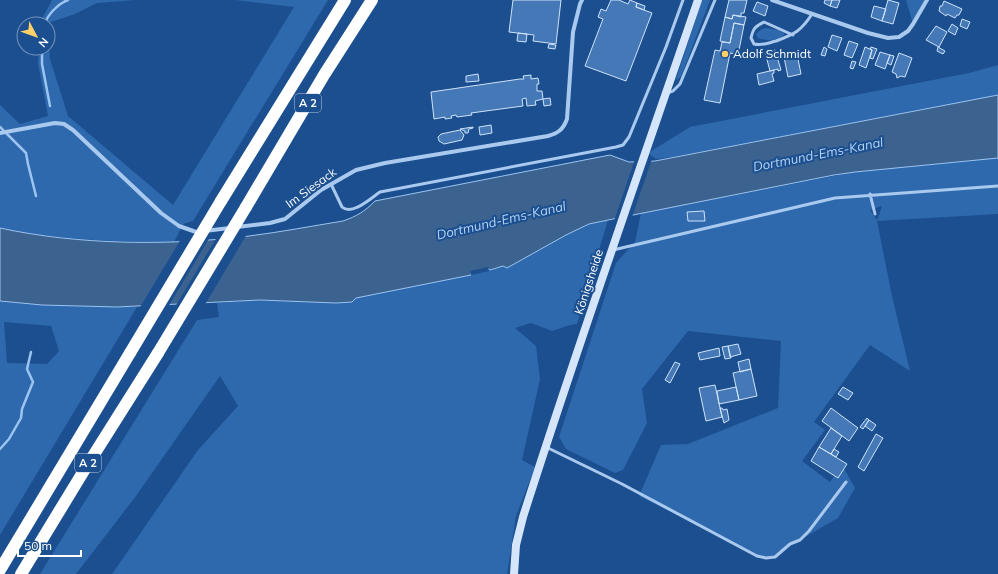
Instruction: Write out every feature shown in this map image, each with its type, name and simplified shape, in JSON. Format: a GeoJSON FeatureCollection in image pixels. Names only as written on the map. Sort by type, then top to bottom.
{"type":"FeatureCollection","features":[{"type":"Feature","properties":{"kind":"highway","name":"A 2"},"geometry":{"type":"LineString","coordinates":[[0,570],[221,201],[345,0]]}},
{"type":"Feature","properties":{"kind":"highway","name":"A 2"},"geometry":{"type":"LineString","coordinates":[[21,574],[158,353],[324,76],[372,0]]}},
{"type":"Feature","properties":{"kind":"main road","name":"Königsheide"},"geometry":{"type":"LineString","coordinates":[[514,574],[516,546],[519,531],[611,251],[698,0]]}},
{"type":"Feature","properties":{"kind":"street","name":"Im Siesack"},"geometry":{"type":"LineString","coordinates":[[0,133],[56,123],[64,124],[73,130],[161,213],[178,226],[196,232],[270,223],[282,220],[294,213],[321,190],[356,170],[385,163],[548,136],[560,131],[564,127],[567,119],[573,32],[582,0]]}},
{"type":"Feature","properties":{"kind":"street"},"geometry":{"type":"LineString","coordinates":[[772,0],[868,33],[888,38],[899,37],[908,31],[914,24],[927,0]]}},
{"type":"Feature","properties":{"kind":"lane"},"geometry":{"type":"LineString","coordinates":[[331,184],[342,207],[345,210],[351,210],[365,203],[380,192],[623,145],[629,136],[666,47],[683,0]]}},
{"type":"Feature","properties":{"kind":"lane"},"geometry":{"type":"LineString","coordinates":[[667,92],[674,91],[680,84],[715,0]]}},
{"type":"Feature","properties":{"kind":"lane"},"geometry":{"type":"LineString","coordinates":[[793,35],[764,22],[757,25],[752,30],[751,38],[754,44],[762,46],[793,35],[805,25],[812,14]]}},
{"type":"Feature","properties":{"kind":"lane"},"geometry":{"type":"LineString","coordinates":[[611,251],[835,198],[870,194],[998,186]]}},
{"type":"Feature","properties":{"kind":"lane"},"geometry":{"type":"LineString","coordinates":[[870,194],[875,214]]}},
{"type":"Feature","properties":{"kind":"lane"},"geometry":{"type":"LineString","coordinates":[[546,447],[628,488],[757,556],[766,558],[775,557],[790,544],[800,540],[846,482]]}},
{"type":"Feature","properties":{"kind":"shaded area"},"geometry":{"type":"Polygon","coordinates":[[[52,0],[136,0],[97,3],[75,14],[56,20],[56,16],[44,16],[52,0]]]}},
{"type":"Feature","properties":{"kind":"shaded area"},"geometry":{"type":"Polygon","coordinates":[[[235,0],[328,0],[193,221],[183,224],[174,242],[87,240],[0,228],[0,105],[20,124],[48,116],[38,63],[38,56],[50,56],[68,116],[173,205],[294,7],[235,0]]]}},
{"type":"Feature","properties":{"kind":"shaded area"},"geometry":{"type":"Polygon","coordinates":[[[702,0],[710,0],[681,77],[676,80],[676,79],[702,0]]]}},
{"type":"Feature","properties":{"kind":"shaded area"},"geometry":{"type":"Polygon","coordinates":[[[906,0],[927,0],[913,24],[906,0]]]}},
{"type":"Feature","properties":{"kind":"shaded area"},"geometry":{"type":"Polygon","coordinates":[[[766,28],[778,30],[784,33],[784,35],[771,40],[758,38],[756,34],[762,29],[766,28]]]}},
{"type":"Feature","properties":{"kind":"shaded area"},"geometry":{"type":"Polygon","coordinates":[[[998,65],[998,95],[672,157],[656,159],[648,153],[690,127],[969,73],[998,65]]]}},
{"type":"Feature","properties":{"kind":"shaded area"},"geometry":{"type":"Polygon","coordinates":[[[998,158],[998,214],[877,221],[892,296],[910,371],[870,345],[814,422],[825,430],[802,461],[830,482],[842,465],[855,488],[838,518],[800,540],[789,543],[775,556],[766,558],[639,496],[661,445],[688,444],[778,408],[781,341],[688,331],[642,389],[647,423],[623,470],[615,473],[566,449],[559,437],[616,263],[635,242],[641,213],[855,172],[998,158]],[[882,206],[870,210],[877,221],[882,206]]]}},
{"type":"Feature","properties":{"kind":"shaded area"},"geometry":{"type":"Polygon","coordinates":[[[608,220],[577,324],[552,331],[531,323],[515,328],[536,346],[540,379],[522,460],[535,467],[516,516],[507,574],[112,574],[198,450],[238,406],[220,376],[136,496],[76,574],[40,574],[197,320],[219,317],[217,303],[260,300],[336,303],[352,302],[356,298],[470,275],[470,273],[490,270],[503,266],[507,268],[589,224],[608,220]]]}},
{"type":"Feature","properties":{"kind":"shaded area"},"geometry":{"type":"Polygon","coordinates":[[[0,301],[42,305],[137,307],[0,535],[0,301]],[[4,322],[7,363],[47,364],[59,351],[51,326],[4,322]]]}},
{"type":"Feature","properties":{"kind":"water","name":"Dortmund-Ems-Kanal"},"geometry":{"type":"Polygon","coordinates":[[[998,95],[998,158],[834,175],[589,224],[507,268],[503,266],[471,273],[471,275],[356,298],[352,302],[336,303],[260,300],[117,307],[42,305],[0,301],[0,228],[61,238],[124,242],[188,241],[261,234],[343,221],[360,213],[375,201],[610,155],[629,162],[655,161],[998,95]]]}},
{"type":"Feature","properties":{"kind":"pier"},"geometry":{"type":"Polygon","coordinates":[[[635,159],[652,159],[632,217],[614,221],[635,159]]]}},
{"type":"Feature","properties":{"kind":"pier"},"geometry":{"type":"Polygon","coordinates":[[[247,234],[204,306],[175,307],[217,237],[247,234]]]}},
{"type":"Feature","properties":{"kind":"pier"},"geometry":{"type":"Polygon","coordinates":[[[210,237],[168,307],[139,309],[181,239],[210,237]]]}},
{"type":"Feature","properties":{"kind":"pier"},"geometry":{"type":"Polygon","coordinates":[[[488,267],[489,271],[471,275],[470,271],[488,267]]]}},
{"type":"Feature","properties":{"kind":"building"},"geometry":{"type":"Polygon","coordinates":[[[513,0],[561,0],[556,44],[533,41],[534,35],[509,32],[513,0]]]}},
{"type":"Feature","properties":{"kind":"building"},"geometry":{"type":"Polygon","coordinates":[[[611,0],[619,0],[628,4],[630,0],[637,3],[636,7],[652,13],[626,81],[585,66],[603,19],[598,17],[601,9],[606,11],[611,0]]]}},
{"type":"Feature","properties":{"kind":"building"},"geometry":{"type":"Polygon","coordinates":[[[729,0],[747,0],[744,13],[741,13],[741,17],[733,15],[732,19],[725,17],[729,0]]]}},
{"type":"Feature","properties":{"kind":"building"},"geometry":{"type":"Polygon","coordinates":[[[825,0],[832,0],[830,6],[824,3],[825,0]]]}},
{"type":"Feature","properties":{"kind":"building"},"geometry":{"type":"Polygon","coordinates":[[[832,0],[840,0],[837,8],[830,6],[832,0]]]}},
{"type":"Feature","properties":{"kind":"building"},"geometry":{"type":"Polygon","coordinates":[[[888,0],[899,3],[893,24],[882,21],[888,0]]]}},
{"type":"Feature","properties":{"kind":"building"},"geometry":{"type":"Polygon","coordinates":[[[944,1],[962,9],[959,15],[955,18],[947,14],[946,16],[939,11],[940,6],[942,6],[944,1]]]}},
{"type":"Feature","properties":{"kind":"building"},"geometry":{"type":"Polygon","coordinates":[[[757,2],[768,6],[765,16],[753,11],[757,2]]]}},
{"type":"Feature","properties":{"kind":"building"},"geometry":{"type":"Polygon","coordinates":[[[637,3],[645,6],[644,10],[636,7],[637,3]]]}},
{"type":"Feature","properties":{"kind":"building"},"geometry":{"type":"Polygon","coordinates":[[[874,6],[886,9],[882,21],[871,17],[874,6]]]}},
{"type":"Feature","properties":{"kind":"building"},"geometry":{"type":"Polygon","coordinates":[[[733,15],[746,17],[744,25],[734,23],[730,43],[720,41],[725,17],[732,19],[733,15]]]}},
{"type":"Feature","properties":{"kind":"building"},"geometry":{"type":"Polygon","coordinates":[[[962,19],[970,22],[967,29],[960,26],[962,19]]]}},
{"type":"Feature","properties":{"kind":"building"},"geometry":{"type":"Polygon","coordinates":[[[734,23],[744,25],[738,55],[730,53],[720,103],[704,100],[715,50],[720,51],[722,42],[730,43],[734,23]]]}},
{"type":"Feature","properties":{"kind":"building"},"geometry":{"type":"Polygon","coordinates":[[[952,24],[958,28],[955,35],[948,31],[952,24]]]}},
{"type":"Feature","properties":{"kind":"building"},"geometry":{"type":"Polygon","coordinates":[[[936,26],[947,32],[939,47],[926,40],[936,26]]]}},
{"type":"Feature","properties":{"kind":"building"},"geometry":{"type":"Polygon","coordinates":[[[518,33],[527,34],[526,42],[517,41],[518,33]]]}},
{"type":"Feature","properties":{"kind":"building"},"geometry":{"type":"Polygon","coordinates":[[[832,35],[842,38],[837,51],[828,47],[832,35]]]}},
{"type":"Feature","properties":{"kind":"building"},"geometry":{"type":"Polygon","coordinates":[[[849,41],[858,44],[852,58],[844,55],[849,41]]]}},
{"type":"Feature","properties":{"kind":"building"},"geometry":{"type":"Polygon","coordinates":[[[549,44],[556,45],[555,49],[548,48],[549,44]]]}},
{"type":"Feature","properties":{"kind":"building"},"geometry":{"type":"Polygon","coordinates":[[[824,47],[827,49],[825,56],[821,55],[824,47]]]}},
{"type":"Feature","properties":{"kind":"building"},"geometry":{"type":"Polygon","coordinates":[[[865,47],[872,50],[866,68],[859,65],[865,47]]]}},
{"type":"Feature","properties":{"kind":"building"},"geometry":{"type":"Polygon","coordinates":[[[871,47],[877,49],[873,59],[870,58],[872,50],[870,49],[871,47]]]}},
{"type":"Feature","properties":{"kind":"building"},"geometry":{"type":"Polygon","coordinates":[[[938,47],[945,51],[943,54],[937,51],[938,47]]]}},
{"type":"Feature","properties":{"kind":"building"},"geometry":{"type":"Polygon","coordinates":[[[775,50],[781,70],[778,71],[778,69],[770,71],[765,52],[775,50]]]}},
{"type":"Feature","properties":{"kind":"building"},"geometry":{"type":"Polygon","coordinates":[[[880,52],[890,55],[885,69],[875,65],[880,52]]]}},
{"type":"Feature","properties":{"kind":"building"},"geometry":{"type":"Polygon","coordinates":[[[899,53],[912,58],[905,77],[901,76],[897,78],[896,74],[892,72],[899,53]]]}},
{"type":"Feature","properties":{"kind":"building"},"geometry":{"type":"Polygon","coordinates":[[[797,54],[801,74],[788,77],[784,57],[797,54]]]}},
{"type":"Feature","properties":{"kind":"building"},"geometry":{"type":"Polygon","coordinates":[[[890,55],[894,56],[891,65],[887,63],[890,55]]]}},
{"type":"Feature","properties":{"kind":"building"},"geometry":{"type":"Polygon","coordinates":[[[852,61],[856,62],[853,69],[850,68],[852,61]]]}},
{"type":"Feature","properties":{"kind":"building"},"geometry":{"type":"Polygon","coordinates":[[[774,70],[774,73],[772,74],[774,81],[759,85],[757,74],[774,70]]]}},
{"type":"Feature","properties":{"kind":"building"},"geometry":{"type":"Polygon","coordinates":[[[478,74],[479,81],[466,82],[466,76],[478,74]]]}},
{"type":"Feature","properties":{"kind":"building"},"geometry":{"type":"Polygon","coordinates":[[[531,75],[531,79],[538,78],[539,84],[537,84],[537,91],[542,91],[543,99],[535,101],[536,105],[527,106],[526,98],[522,99],[523,106],[471,113],[472,115],[457,117],[456,115],[451,116],[452,118],[445,119],[445,117],[434,119],[431,92],[524,79],[523,76],[531,75]]]}},
{"type":"Feature","properties":{"kind":"building"},"geometry":{"type":"Polygon","coordinates":[[[550,98],[551,105],[544,106],[543,99],[550,98]]]}},
{"type":"Feature","properties":{"kind":"building"},"geometry":{"type":"Polygon","coordinates":[[[491,125],[492,133],[480,135],[479,127],[491,125]]]}},
{"type":"Feature","properties":{"kind":"building"},"geometry":{"type":"Polygon","coordinates":[[[473,127],[469,129],[468,133],[465,133],[465,131],[460,129],[473,127]]]}},
{"type":"Feature","properties":{"kind":"building"},"geometry":{"type":"Polygon","coordinates":[[[460,130],[464,135],[462,140],[444,144],[439,141],[438,137],[441,134],[460,130]]]}},
{"type":"Feature","properties":{"kind":"building"},"geometry":{"type":"Polygon","coordinates":[[[704,211],[705,221],[688,221],[687,212],[704,211]]]}},
{"type":"Feature","properties":{"kind":"building"},"geometry":{"type":"Polygon","coordinates":[[[738,344],[741,354],[730,357],[728,346],[738,344]]]}},
{"type":"Feature","properties":{"kind":"building"},"geometry":{"type":"Polygon","coordinates":[[[728,346],[731,358],[725,359],[722,347],[728,346]]]}},
{"type":"Feature","properties":{"kind":"building"},"geometry":{"type":"Polygon","coordinates":[[[719,348],[720,356],[700,360],[698,353],[719,348]]]}},
{"type":"Feature","properties":{"kind":"building"},"geometry":{"type":"Polygon","coordinates":[[[749,359],[751,369],[740,372],[738,362],[749,359]]]}},
{"type":"Feature","properties":{"kind":"building"},"geometry":{"type":"Polygon","coordinates":[[[675,362],[680,364],[670,383],[665,380],[675,362]]]}},
{"type":"Feature","properties":{"kind":"building"},"geometry":{"type":"Polygon","coordinates":[[[751,369],[757,396],[739,400],[733,373],[751,369]]]}},
{"type":"Feature","properties":{"kind":"building"},"geometry":{"type":"Polygon","coordinates":[[[715,385],[722,417],[706,421],[699,388],[715,385]]]}},
{"type":"Feature","properties":{"kind":"building"},"geometry":{"type":"Polygon","coordinates":[[[736,387],[739,400],[719,404],[717,391],[736,387]]]}},
{"type":"Feature","properties":{"kind":"building"},"geometry":{"type":"Polygon","coordinates":[[[843,387],[853,393],[848,400],[838,394],[843,387]]]}},
{"type":"Feature","properties":{"kind":"building"},"geometry":{"type":"Polygon","coordinates":[[[720,408],[723,410],[727,409],[729,420],[724,423],[720,408]]]}},
{"type":"Feature","properties":{"kind":"building"},"geometry":{"type":"Polygon","coordinates":[[[831,408],[858,428],[849,441],[822,421],[831,408]]]}},
{"type":"Feature","properties":{"kind":"building"},"geometry":{"type":"Polygon","coordinates":[[[867,418],[869,420],[863,429],[860,427],[867,418]]]}},
{"type":"Feature","properties":{"kind":"building"},"geometry":{"type":"Polygon","coordinates":[[[869,420],[876,425],[872,431],[865,426],[869,420]]]}},
{"type":"Feature","properties":{"kind":"building"},"geometry":{"type":"Polygon","coordinates":[[[831,428],[842,436],[831,454],[819,447],[831,428]]]}},
{"type":"Feature","properties":{"kind":"building"},"geometry":{"type":"Polygon","coordinates":[[[876,434],[883,438],[864,471],[858,467],[876,434]]]}},
{"type":"Feature","properties":{"kind":"building"},"geometry":{"type":"Polygon","coordinates":[[[819,447],[847,464],[838,478],[811,461],[819,447]]]}},
{"type":"Feature","properties":{"kind":"building"},"geometry":{"type":"Polygon","coordinates":[[[834,449],[839,452],[836,457],[831,454],[834,449]]]}},
{"type":"Feature","properties":{"kind":"waterway"},"geometry":{"type":"LineString","coordinates":[[49,16],[61,4],[68,0]]}},
{"type":"Feature","properties":{"kind":"waterway"},"geometry":{"type":"LineString","coordinates":[[42,56],[42,64],[50,106]]}},
{"type":"Feature","properties":{"kind":"waterway"},"geometry":{"type":"LineString","coordinates":[[0,127],[26,153],[36,196]]}},
{"type":"Feature","properties":{"kind":"waterway"},"geometry":{"type":"LineString","coordinates":[[0,449],[9,439],[21,418],[22,409],[33,382],[27,369],[31,352]]}},
{"type":"Feature","properties":{"kind":"place","name":"Adolf Schmidt"},"geometry":{"type":"Point","coordinates":[725,54]}}]}
